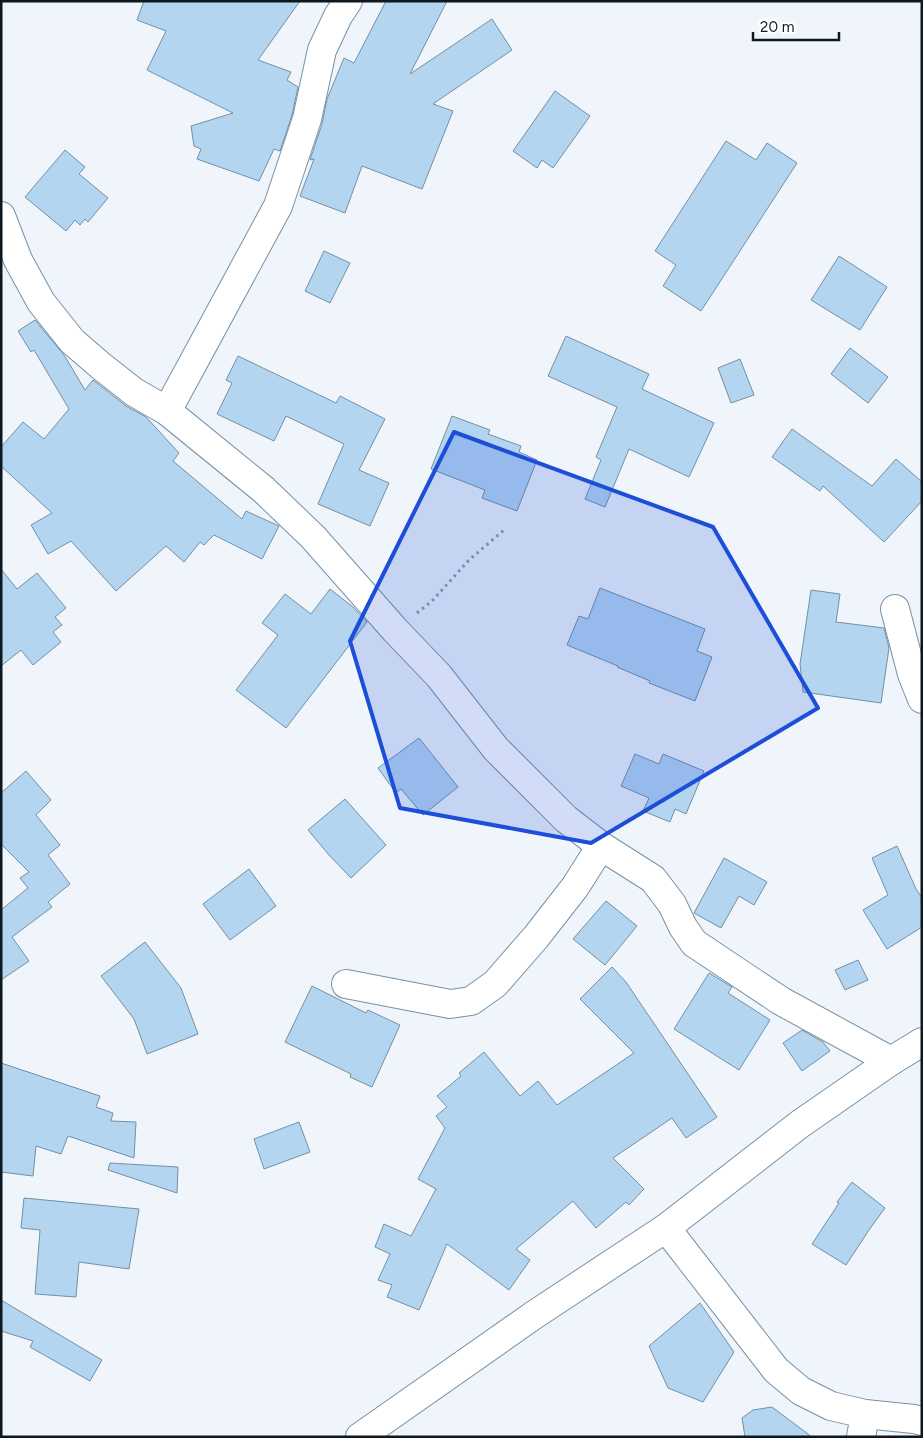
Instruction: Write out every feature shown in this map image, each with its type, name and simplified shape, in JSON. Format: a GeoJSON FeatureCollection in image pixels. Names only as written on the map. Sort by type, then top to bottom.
{"type":"FeatureCollection","features":[{"type":"Feature","properties":{"kind":"street"},"geometry":{"type":"LineString","coordinates":[[167,411],[278,206],[307,118],[322,50],[338,16],[348,1]]}},
{"type":"Feature","properties":{"kind":"street"},"geometry":{"type":"LineString","coordinates":[[1,216],[18,260],[41,302],[72,341],[100,366],[134,392],[167,411],[264,490],[313,537],[395,630],[439,676],[496,749],[566,819],[601,846],[652,879],[672,904],[683,927],[694,943],[781,1001],[891,1061]]}},
{"type":"Feature","properties":{"kind":"street"},"geometry":{"type":"LineString","coordinates":[[895,609],[912,674],[922,699]]}},
{"type":"Feature","properties":{"kind":"street"},"geometry":{"type":"LineString","coordinates":[[346,984],[450,1004],[471,1001],[494,984],[536,937],[576,887],[601,846]]}},
{"type":"Feature","properties":{"kind":"street"},"geometry":{"type":"LineString","coordinates":[[360,1437],[534,1315],[666,1228],[800,1124],[891,1061],[922,1042]]}},
{"type":"Feature","properties":{"kind":"street"},"geometry":{"type":"LineString","coordinates":[[666,1228],[776,1370],[801,1391],[863,1425],[914,1419],[922,1421]]}},
{"type":"Feature","properties":{"kind":"path"},"geometry":{"type":"LineString","coordinates":[[395,630],[432,600],[469,560],[504,530]]}},
{"type":"Feature","properties":{"kind":"highlighted area"},"geometry":{"type":"Polygon","coordinates":[[[454,432],[713,527],[818,708],[591,843],[400,808],[350,641],[454,432]]]}},
{"type":"Feature","properties":{"kind":"building"},"geometry":{"type":"Polygon","coordinates":[[[144,1],[300,1],[258,60],[291,72],[287,80],[298,87],[292,115],[280,151],[274,149],[259,181],[197,159],[201,149],[194,146],[191,126],[233,113],[147,70],[166,31],[137,20],[144,1]]]}},
{"type":"Feature","properties":{"kind":"building"},"geometry":{"type":"Polygon","coordinates":[[[386,1],[447,1],[410,74],[492,19],[512,50],[433,104],[453,111],[422,189],[362,166],[345,213],[300,196],[314,159],[310,160],[322,124],[327,99],[344,58],[354,63],[386,1]]]}},
{"type":"Feature","properties":{"kind":"building"},"geometry":{"type":"Polygon","coordinates":[[[555,91],[590,116],[553,168],[542,160],[537,168],[513,151],[555,91]]]}},
{"type":"Feature","properties":{"kind":"building"},"geometry":{"type":"Polygon","coordinates":[[[726,141],[756,160],[767,143],[797,163],[701,311],[663,286],[676,265],[655,251],[726,141]]]}},
{"type":"Feature","properties":{"kind":"building"},"geometry":{"type":"Polygon","coordinates":[[[65,150],[85,167],[79,174],[108,198],[88,222],[85,219],[80,225],[75,220],[66,231],[25,197],[65,150]]]}},
{"type":"Feature","properties":{"kind":"building"},"geometry":{"type":"Polygon","coordinates":[[[324,251],[350,263],[330,303],[305,291],[324,251]]]}},
{"type":"Feature","properties":{"kind":"building"},"geometry":{"type":"Polygon","coordinates":[[[839,256],[887,287],[860,330],[811,300],[839,256]]]}},
{"type":"Feature","properties":{"kind":"building"},"geometry":{"type":"Polygon","coordinates":[[[35,320],[64,355],[85,390],[93,380],[126,406],[146,417],[179,453],[173,461],[242,519],[246,511],[279,526],[262,559],[214,535],[204,545],[200,542],[184,562],[166,546],[116,591],[71,541],[48,554],[31,525],[52,513],[1,466],[1,447],[23,422],[44,439],[69,409],[34,350],[31,352],[18,331],[35,320]]]}},
{"type":"Feature","properties":{"kind":"building"},"geometry":{"type":"Polygon","coordinates":[[[566,336],[649,374],[642,389],[714,423],[689,477],[629,449],[605,507],[585,499],[601,460],[596,457],[617,407],[548,376],[566,336]]]}},
{"type":"Feature","properties":{"kind":"building"},"geometry":{"type":"Polygon","coordinates":[[[850,348],[888,377],[868,403],[831,374],[850,348]]]}},
{"type":"Feature","properties":{"kind":"building"},"geometry":{"type":"Polygon","coordinates":[[[238,356],[336,403],[340,396],[385,419],[359,470],[389,483],[370,526],[318,504],[344,444],[286,416],[274,441],[217,414],[232,383],[226,380],[238,356]]]}},
{"type":"Feature","properties":{"kind":"building"},"geometry":{"type":"Polygon","coordinates":[[[740,359],[754,395],[731,403],[718,368],[740,359]]]}},
{"type":"Feature","properties":{"kind":"building"},"geometry":{"type":"Polygon","coordinates":[[[452,416],[490,430],[488,434],[521,446],[519,452],[537,460],[517,511],[482,498],[485,490],[431,469],[452,416]]]}},
{"type":"Feature","properties":{"kind":"building"},"geometry":{"type":"Polygon","coordinates":[[[792,429],[872,486],[896,459],[922,482],[922,501],[884,542],[823,486],[820,491],[772,457],[792,429]]]}},
{"type":"Feature","properties":{"kind":"building"},"geometry":{"type":"Polygon","coordinates":[[[1,569],[17,589],[37,573],[66,608],[55,617],[62,625],[53,632],[61,642],[33,665],[21,650],[1,666],[1,569]]]}},
{"type":"Feature","properties":{"kind":"building"},"geometry":{"type":"Polygon","coordinates":[[[600,588],[705,629],[697,651],[712,657],[695,701],[649,683],[650,681],[618,666],[567,645],[579,616],[588,619],[600,588]]]}},
{"type":"Feature","properties":{"kind":"building"},"geometry":{"type":"Polygon","coordinates":[[[330,589],[353,607],[367,622],[286,728],[236,690],[278,635],[262,623],[285,594],[311,614],[330,589]]]}},
{"type":"Feature","properties":{"kind":"building"},"geometry":{"type":"Polygon","coordinates":[[[811,590],[840,594],[836,622],[884,628],[889,648],[881,703],[803,692],[800,664],[811,590]]]}},
{"type":"Feature","properties":{"kind":"building"},"geometry":{"type":"Polygon","coordinates":[[[419,738],[458,787],[423,815],[401,789],[396,793],[378,768],[419,738]]]}},
{"type":"Feature","properties":{"kind":"building"},"geometry":{"type":"Polygon","coordinates":[[[635,754],[659,764],[663,754],[704,771],[686,814],[675,809],[670,822],[643,811],[649,798],[621,786],[635,754]]]}},
{"type":"Feature","properties":{"kind":"building"},"geometry":{"type":"Polygon","coordinates":[[[26,771],[51,800],[36,815],[60,845],[48,855],[70,884],[48,902],[52,907],[12,937],[29,961],[1,980],[1,910],[28,888],[20,878],[29,872],[1,844],[1,793],[26,771]]]}},
{"type":"Feature","properties":{"kind":"building"},"geometry":{"type":"Polygon","coordinates":[[[345,799],[386,845],[351,878],[308,830],[345,799]]]}},
{"type":"Feature","properties":{"kind":"building"},"geometry":{"type":"Polygon","coordinates":[[[897,846],[916,889],[922,898],[922,927],[887,949],[863,910],[888,895],[872,858],[897,846]]]}},
{"type":"Feature","properties":{"kind":"building"},"geometry":{"type":"Polygon","coordinates":[[[724,858],[767,882],[754,905],[739,896],[721,928],[694,913],[724,858]]]}},
{"type":"Feature","properties":{"kind":"building"},"geometry":{"type":"Polygon","coordinates":[[[249,869],[276,906],[230,940],[203,904],[249,869]]]}},
{"type":"Feature","properties":{"kind":"building"},"geometry":{"type":"Polygon","coordinates":[[[606,901],[637,926],[605,965],[573,939],[606,901]]]}},
{"type":"Feature","properties":{"kind":"building"},"geometry":{"type":"Polygon","coordinates":[[[145,942],[181,988],[198,1034],[147,1054],[134,1019],[101,976],[145,942]]]}},
{"type":"Feature","properties":{"kind":"building"},"geometry":{"type":"Polygon","coordinates":[[[858,960],[868,980],[845,990],[835,970],[858,960]]]}},
{"type":"Feature","properties":{"kind":"building"},"geometry":{"type":"Polygon","coordinates":[[[612,967],[626,982],[717,1117],[686,1138],[672,1118],[613,1158],[644,1189],[629,1205],[626,1202],[596,1228],[573,1201],[516,1249],[530,1260],[509,1290],[447,1244],[419,1310],[387,1297],[392,1285],[378,1280],[390,1254],[375,1247],[384,1224],[411,1236],[436,1189],[418,1179],[445,1128],[436,1116],[447,1107],[437,1096],[461,1076],[459,1073],[484,1052],[520,1096],[538,1081],[557,1105],[634,1053],[580,999],[612,967]]]}},
{"type":"Feature","properties":{"kind":"building"},"geometry":{"type":"Polygon","coordinates":[[[709,973],[732,987],[728,993],[770,1020],[739,1070],[674,1029],[709,973]]]}},
{"type":"Feature","properties":{"kind":"building"},"geometry":{"type":"Polygon","coordinates":[[[312,986],[366,1013],[368,1010],[400,1025],[372,1087],[350,1077],[351,1074],[285,1042],[312,986]]]}},
{"type":"Feature","properties":{"kind":"building"},"geometry":{"type":"Polygon","coordinates":[[[802,1030],[823,1042],[830,1051],[802,1071],[783,1043],[802,1030]]]}},
{"type":"Feature","properties":{"kind":"building"},"geometry":{"type":"Polygon","coordinates":[[[1,1063],[100,1096],[96,1107],[113,1113],[111,1121],[136,1122],[134,1158],[68,1136],[61,1154],[36,1146],[33,1176],[1,1172],[1,1063]]]}},
{"type":"Feature","properties":{"kind":"building"},"geometry":{"type":"Polygon","coordinates":[[[299,1122],[310,1152],[264,1169],[254,1139],[299,1122]]]}},
{"type":"Feature","properties":{"kind":"building"},"geometry":{"type":"Polygon","coordinates":[[[110,1163],[178,1167],[177,1193],[108,1170],[110,1163]]]}},
{"type":"Feature","properties":{"kind":"building"},"geometry":{"type":"Polygon","coordinates":[[[852,1182],[885,1208],[846,1265],[812,1244],[839,1203],[837,1202],[852,1182]]]}},
{"type":"Feature","properties":{"kind":"building"},"geometry":{"type":"Polygon","coordinates":[[[24,1198],[139,1209],[129,1269],[79,1262],[76,1297],[35,1294],[40,1230],[21,1228],[24,1198]]]}},
{"type":"Feature","properties":{"kind":"building"},"geometry":{"type":"Polygon","coordinates":[[[1,1300],[102,1360],[90,1381],[30,1347],[33,1341],[1,1331],[1,1300]]]}},
{"type":"Feature","properties":{"kind":"building"},"geometry":{"type":"Polygon","coordinates":[[[700,1303],[734,1352],[703,1402],[668,1388],[649,1346],[700,1303]]]}},
{"type":"Feature","properties":{"kind":"building"},"geometry":{"type":"Polygon","coordinates":[[[772,1407],[812,1437],[745,1437],[742,1418],[753,1410],[772,1407]]]}}]}
